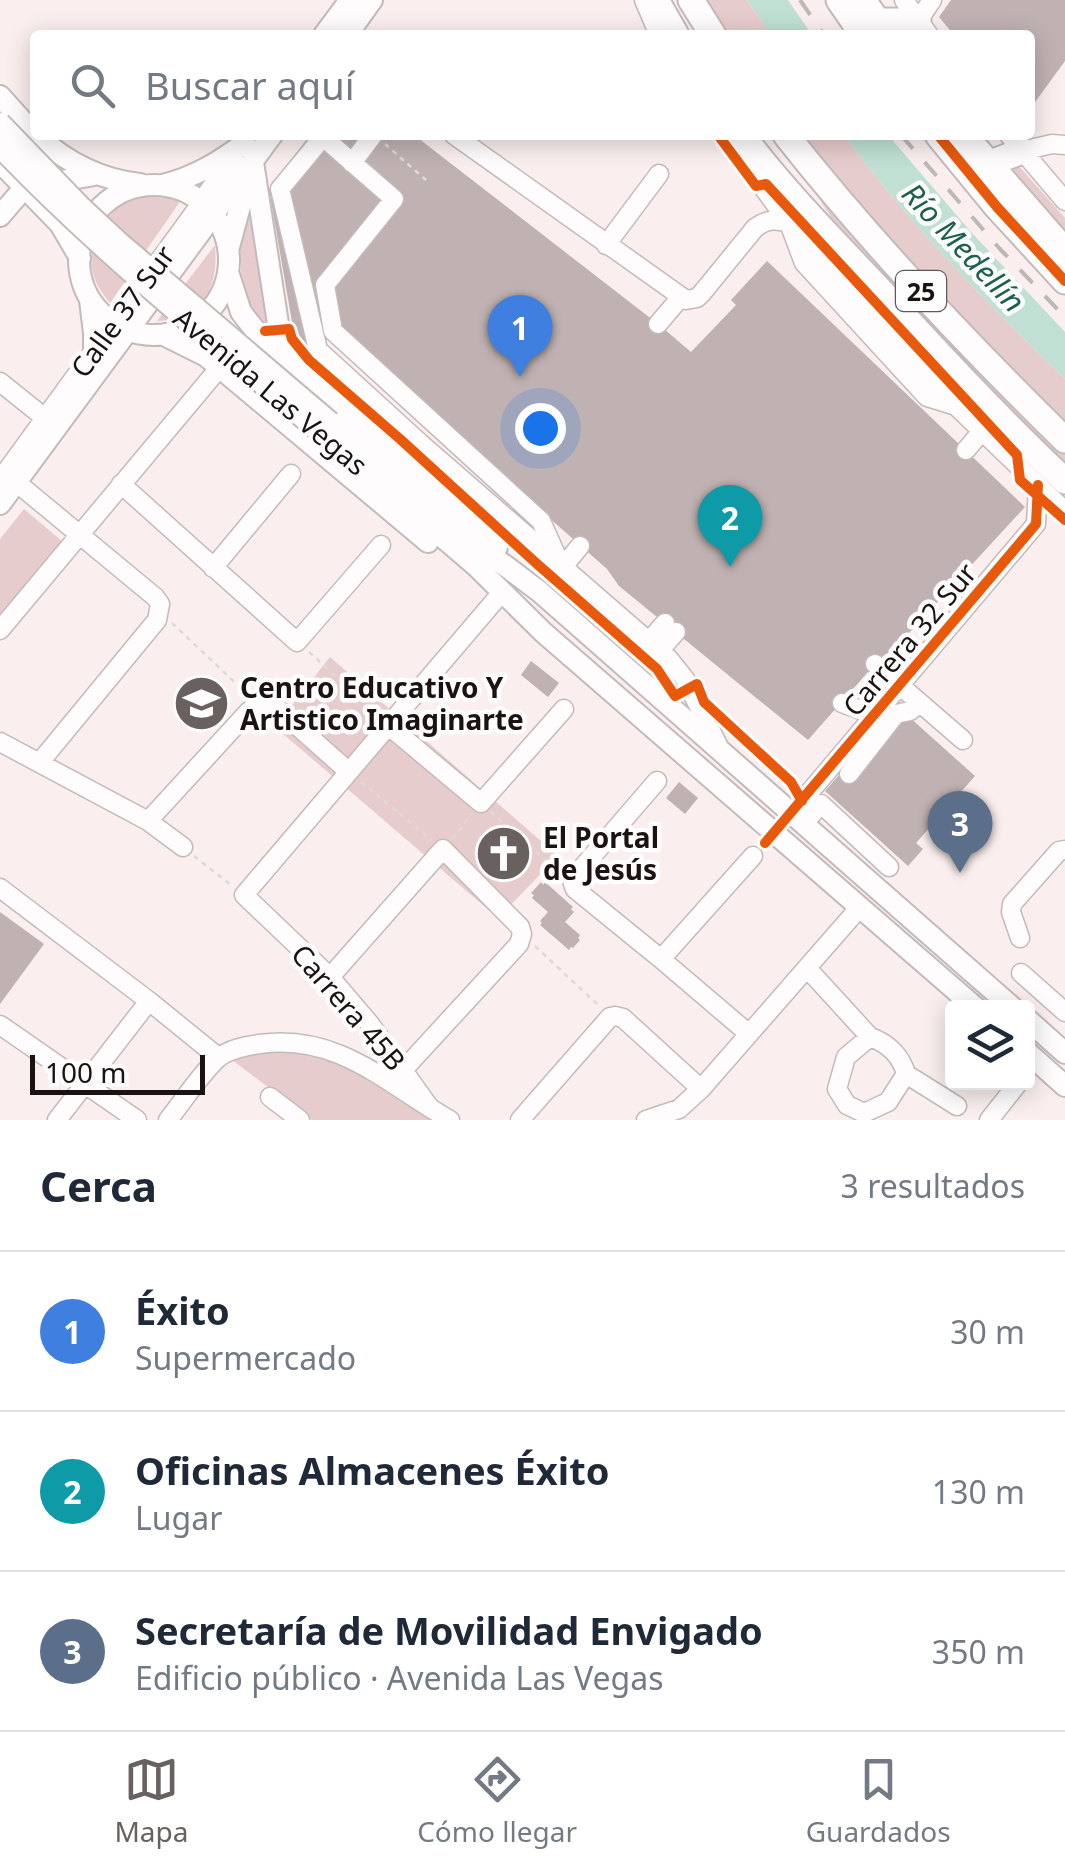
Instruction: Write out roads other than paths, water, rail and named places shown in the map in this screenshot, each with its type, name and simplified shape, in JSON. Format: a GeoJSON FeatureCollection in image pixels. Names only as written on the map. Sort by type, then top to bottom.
{"type":"FeatureCollection","features":[{"type":"Feature","properties":{"kind":"highway"},"geometry":{"type":"LineString","coordinates":[[656,0],[673,30]]}},
{"type":"Feature","properties":{"kind":"highway"},"geometry":{"type":"LineString","coordinates":[[691,0],[711,30]]}},
{"type":"Feature","properties":{"kind":"highway"},"geometry":{"type":"LineString","coordinates":[[839,0],[869,16],[921,14]]}},
{"type":"Feature","properties":{"kind":"highway","name":"25"},"geometry":{"type":"LineString","coordinates":[[746,140],[831,238],[1065,481]]}},
{"type":"Feature","properties":{"kind":"highway"},"geometry":{"type":"LineString","coordinates":[[781,140],[831,238]]}},
{"type":"Feature","properties":{"kind":"highway","name":"25"},"geometry":{"type":"LineString","coordinates":[[790,140],[936,307],[1065,440]]}},
{"type":"Feature","properties":{"kind":"highway"},"geometry":{"type":"LineString","coordinates":[[942,140],[1065,281]]}},
{"type":"Feature","properties":{"kind":"highway"},"geometry":{"type":"LineString","coordinates":[[968,140],[1065,251]]}},
{"type":"Feature","properties":{"kind":"highway"},"geometry":{"type":"LineString","coordinates":[[988,164],[1016,143]]}},
{"type":"Feature","properties":{"kind":"main road"},"geometry":{"type":"LineString","coordinates":[[328,30],[350,0]]}},
{"type":"Feature","properties":{"kind":"main road"},"geometry":{"type":"LineString","coordinates":[[350,30],[372,0]]}},
{"type":"Feature","properties":{"kind":"main road"},"geometry":{"type":"LineString","coordinates":[[0,96],[30,130]]}},
{"type":"Feature","properties":{"kind":"main road","name":"Avenida Las Vegas"},"geometry":{"type":"LineString","coordinates":[[0,123],[80,206],[325,427],[544,633]]}},
{"type":"Feature","properties":{"kind":"main road"},"geometry":{"type":"LineString","coordinates":[[3,165],[14,166],[27,156],[32,140]]}},
{"type":"Feature","properties":{"kind":"main road"},"geometry":{"type":"LineString","coordinates":[[42,140],[94,174],[154,185],[177,188],[208,208],[226,236],[228,272],[221,295],[206,314],[187,328],[100,355],[90,298],[80,272],[85,232],[99,209],[121,193],[154,185],[183,180],[249,146]]}},
{"type":"Feature","properties":{"kind":"main road"},"geometry":{"type":"LineString","coordinates":[[228,248],[249,146]]}},
{"type":"Feature","properties":{"kind":"main road"},"geometry":{"type":"LineString","coordinates":[[249,146],[279,330],[283,344],[308,377],[286,396],[283,420]]}},
{"type":"Feature","properties":{"kind":"main road","name":"Calle 37 Sur"},"geometry":{"type":"LineString","coordinates":[[0,504],[8,481],[249,146]]}},
{"type":"Feature","properties":{"kind":"main road","name":"Avenida Las Vegas"},"geometry":{"type":"LineString","coordinates":[[0,147],[113,257],[540,592],[1005,1000]]}},
{"type":"Feature","properties":{"kind":"main road"},"geometry":{"type":"LineString","coordinates":[[3,165],[60,224],[80,258]]}},
{"type":"Feature","properties":{"kind":"main road"},"geometry":{"type":"LineString","coordinates":[[0,216],[24,188],[94,174]]}},
{"type":"Feature","properties":{"kind":"main road","name":"Avenida Las Vegas"},"geometry":{"type":"LineString","coordinates":[[228,272],[248,322],[477,526],[540,592]]}},
{"type":"Feature","properties":{"kind":"main road"},"geometry":{"type":"LineString","coordinates":[[90,298],[104,316],[121,327]]}},
{"type":"Feature","properties":{"kind":"main road","name":"Avenida Las Vegas"},"geometry":{"type":"LineString","coordinates":[[121,327],[195,349],[220,367],[468,577],[544,633],[967,1000]]}},
{"type":"Feature","properties":{"kind":"main road"},"geometry":{"type":"LineString","coordinates":[[1035,1026],[1065,1053]]}},
{"type":"Feature","properties":{"kind":"main road"},"geometry":{"type":"LineString","coordinates":[[1035,1065],[1065,1086]]}},
{"type":"Feature","properties":{"kind":"street"},"geometry":{"type":"LineString","coordinates":[[644,0],[658,30]]}},
{"type":"Feature","properties":{"kind":"street"},"geometry":{"type":"LineString","coordinates":[[321,140],[280,189],[318,350],[677,668],[721,750]]}},
{"type":"Feature","properties":{"kind":"street"},"geometry":{"type":"LineString","coordinates":[[326,140],[394,199],[325,285],[332,331],[541,521],[562,568]]}},
{"type":"Feature","properties":{"kind":"street"},"geometry":{"type":"LineString","coordinates":[[352,162],[374,140]]}},
{"type":"Feature","properties":{"kind":"street"},"geometry":{"type":"LineString","coordinates":[[461,140],[686,299]]}},
{"type":"Feature","properties":{"kind":"street"},"geometry":{"type":"LineString","coordinates":[[728,140],[789,223],[956,406],[1065,511]]}},
{"type":"Feature","properties":{"kind":"street"},"geometry":{"type":"LineString","coordinates":[[1016,143],[1065,145]]}},
{"type":"Feature","properties":{"kind":"street"},"geometry":{"type":"LineString","coordinates":[[1016,143],[1065,200]]}},
{"type":"Feature","properties":{"kind":"street"},"geometry":{"type":"LineString","coordinates":[[606,244],[660,174]]}},
{"type":"Feature","properties":{"kind":"street"},"geometry":{"type":"LineString","coordinates":[[658,324],[686,299],[702,294],[755,228],[769,220],[789,223]]}},
{"type":"Feature","properties":{"kind":"street"},"geometry":{"type":"LineString","coordinates":[[789,223],[804,263],[877,355],[927,397],[956,406]]}},
{"type":"Feature","properties":{"kind":"street","name":"Calle 37 Sur"},"geometry":{"type":"LineString","coordinates":[[38,441],[45,418],[100,355]]}},
{"type":"Feature","properties":{"kind":"street"},"geometry":{"type":"LineString","coordinates":[[0,630],[220,367]]}},
{"type":"Feature","properties":{"kind":"street"},"geometry":{"type":"LineString","coordinates":[[0,382],[45,418]]}},
{"type":"Feature","properties":{"kind":"street"},"geometry":{"type":"LineString","coordinates":[[420,443],[436,426]]}},
{"type":"Feature","properties":{"kind":"street"},"geometry":{"type":"LineString","coordinates":[[966,450],[982,431]]}},
{"type":"Feature","properties":{"kind":"street"},"geometry":{"type":"LineString","coordinates":[[376,437],[420,443]]}},
{"type":"Feature","properties":{"kind":"street"},"geometry":{"type":"LineString","coordinates":[[213,568],[291,474]]}},
{"type":"Feature","properties":{"kind":"street"},"geometry":{"type":"LineString","coordinates":[[8,481],[80,534],[160,604],[157,620],[40,762]]}},
{"type":"Feature","properties":{"kind":"street"},"geometry":{"type":"LineString","coordinates":[[122,484],[297,642],[381,545]]}},
{"type":"Feature","properties":{"kind":"street","name":"Carrera 32 Sur"},"geometry":{"type":"LineString","coordinates":[[798,818],[868,722],[1036,524],[1038,485]]}},
{"type":"Feature","properties":{"kind":"street"},"geometry":{"type":"LineString","coordinates":[[562,568],[580,546]]}},
{"type":"Feature","properties":{"kind":"street"},"geometry":{"type":"LineString","coordinates":[[148,821],[258,704],[276,707],[349,772],[498,598]]}},
{"type":"Feature","properties":{"kind":"street"},"geometry":{"type":"LineString","coordinates":[[654,646],[670,628]]}},
{"type":"Feature","properties":{"kind":"street"},"geometry":{"type":"LineString","coordinates":[[876,664],[963,740]]}},
{"type":"Feature","properties":{"kind":"street"},"geometry":{"type":"LineString","coordinates":[[849,774],[896,714],[910,711],[920,703]]}},
{"type":"Feature","properties":{"kind":"street"},"geometry":{"type":"LineString","coordinates":[[389,726],[481,803],[564,709]]}},
{"type":"Feature","properties":{"kind":"street"},"geometry":{"type":"LineString","coordinates":[[0,742],[148,821],[183,847]]}},
{"type":"Feature","properties":{"kind":"street","name":"Carrera 45B"},"geometry":{"type":"LineString","coordinates":[[349,772],[244,895],[330,978],[404,1069],[430,1108],[450,1120]]}},
{"type":"Feature","properties":{"kind":"street"},"geometry":{"type":"LineString","coordinates":[[657,781],[575,876],[574,890],[749,1034]]}},
{"type":"Feature","properties":{"kind":"street"},"geometry":{"type":"LineString","coordinates":[[798,818],[821,804],[890,867]]}},
{"type":"Feature","properties":{"kind":"street"},"geometry":{"type":"LineString","coordinates":[[852,865],[868,848]]}},
{"type":"Feature","properties":{"kind":"street"},"geometry":{"type":"LineString","coordinates":[[330,978],[443,849],[520,928],[518,944],[404,1069]]}},
{"type":"Feature","properties":{"kind":"street"},"geometry":{"type":"LineString","coordinates":[[1020,938],[1010,912],[1012,904],[1059,851],[1065,850]]}},
{"type":"Feature","properties":{"kind":"street"},"geometry":{"type":"LineString","coordinates":[[661,958],[754,856]]}},
{"type":"Feature","properties":{"kind":"street"},"geometry":{"type":"LineString","coordinates":[[0,888],[218,1057]]}},
{"type":"Feature","properties":{"kind":"street"},"geometry":{"type":"LineString","coordinates":[[646,1120],[681,1114],[860,906]]}},
{"type":"Feature","properties":{"kind":"street"},"geometry":{"type":"LineString","coordinates":[[807,968],[870,1036],[894,1052],[903,1062],[906,1074],[957,1106]]}},
{"type":"Feature","properties":{"kind":"street"},"geometry":{"type":"LineString","coordinates":[[1021,974],[1065,1012]]}},
{"type":"Feature","properties":{"kind":"street"},"geometry":{"type":"LineString","coordinates":[[57,1120],[149,1001]]}},
{"type":"Feature","properties":{"kind":"street"},"geometry":{"type":"LineString","coordinates":[[520,1120],[612,1016],[623,1018],[701,1089]]}},
{"type":"Feature","properties":{"kind":"street"},"geometry":{"type":"LineString","coordinates":[[0,1024],[137,1120]]}},
{"type":"Feature","properties":{"kind":"street"},"geometry":{"type":"LineString","coordinates":[[870,1036],[846,1057],[837,1089],[847,1105],[864,1113],[888,1102],[906,1074]]}},
{"type":"Feature","properties":{"kind":"street"},"geometry":{"type":"LineString","coordinates":[[168,1120],[218,1057],[249,1045],[292,1042],[338,1052],[430,1108]]}},
{"type":"Feature","properties":{"kind":"street"},"geometry":{"type":"LineString","coordinates":[[990,1120],[1013,1090]]}},
{"type":"Feature","properties":{"kind":"street"},"geometry":{"type":"LineString","coordinates":[[270,1097],[300,1120]]}},
{"type":"Feature","properties":{"kind":"water"},"geometry":{"type":"Polygon","coordinates":[[[747,0],[788,0],[809,30],[768,30],[747,0]]]}},
{"type":"Feature","properties":{"kind":"water","name":"Río Medellín"},"geometry":{"type":"Polygon","coordinates":[[[848,140],[892,140],[971,232],[1065,332],[1065,379],[949,262],[848,140]]]}},
{"type":"Feature","properties":{"kind":"railway"},"geometry":{"type":"LineString","coordinates":[[800,0],[821,30]]}},
{"type":"Feature","properties":{"kind":"railway"},"geometry":{"type":"LineString","coordinates":[[905,140],[1065,317]]}},
{"type":"Feature","properties":{"kind":"place","name":"Éxito"},"geometry":{"type":"Point","coordinates":[520,377]}},
{"type":"Feature","properties":{"kind":"place","name":"Oficinas Almacenes Éxito"},"geometry":{"type":"Point","coordinates":[730,567]}},
{"type":"Feature","properties":{"kind":"place","name":"Centro Educativo Y Artistico Imaginarte"},"geometry":{"type":"Point","coordinates":[201,703]}},
{"type":"Feature","properties":{"kind":"place","name":"El Portal de Jesús"},"geometry":{"type":"Point","coordinates":[504,853]}},
{"type":"Feature","properties":{"kind":"place","name":"Secretaría de Movilidad Envigado"},"geometry":{"type":"Point","coordinates":[960,873]}}]}
